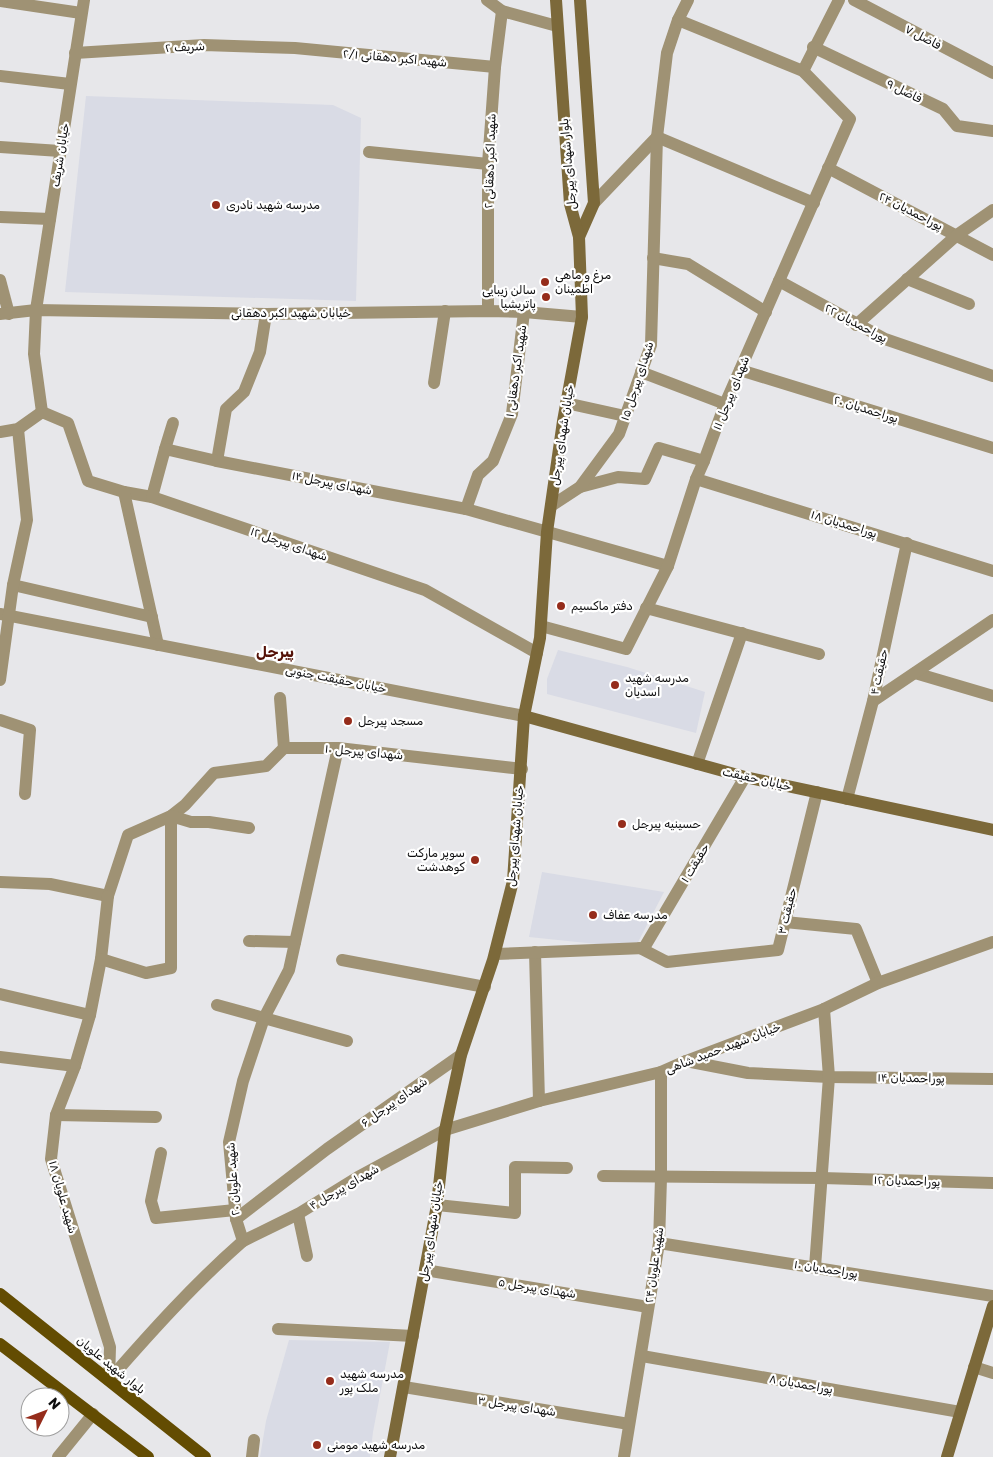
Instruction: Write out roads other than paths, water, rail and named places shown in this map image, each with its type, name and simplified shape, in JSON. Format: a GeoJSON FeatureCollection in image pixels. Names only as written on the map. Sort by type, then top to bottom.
{"type":"FeatureCollection","features":[{"type":"Feature","properties":{"kind":"main road","name":"بلوار شهدای پیرجل"},"geometry":{"type":"LineString","coordinates":[[556,0],[570,204],[579,237]]}},
{"type":"Feature","properties":{"kind":"main road","name":"بلوار شهدای پیرجل"},"geometry":{"type":"LineString","coordinates":[[579,237],[594,203],[580,0]]}},
{"type":"Feature","properties":{"kind":"main road","name":"خیابان شهدای پیرجل"},"geometry":{"type":"LineString","coordinates":[[390,1457],[436,1205],[445,1130],[461,1055],[485,987],[513,881],[522,769],[524,716],[537,653],[547,532],[566,403],[582,317],[579,237]]}},
{"type":"Feature","properties":{"kind":"main road","name":"خیابان حقیقت"},"geometry":{"type":"LineString","coordinates":[[524,716],[745,777],[993,830]]}},
{"type":"Feature","properties":{"kind":"main road","name":"بلوار شهید علویان"},"geometry":{"type":"LineString","coordinates":[[0,1294],[205,1457]]}},
{"type":"Feature","properties":{"kind":"main road"},"geometry":{"type":"LineString","coordinates":[[947,1457],[993,1306]]}},
{"type":"Feature","properties":{"kind":"main road"},"geometry":{"type":"LineString","coordinates":[[0,1344],[148,1457]]}},
{"type":"Feature","properties":{"kind":"street","name":"خیابان شریف"},"geometry":{"type":"LineString","coordinates":[[42,412],[34,354],[36,310],[84,0]]}},
{"type":"Feature","properties":{"kind":"street"},"geometry":{"type":"LineString","coordinates":[[486,0],[502,10],[557,26]]}},
{"type":"Feature","properties":{"kind":"street","name":"شهدای پیرجل ۱۵"},"geometry":{"type":"LineString","coordinates":[[551,506],[580,487],[619,434],[651,345],[656,137],[667,53],[678,20],[688,0]]}},
{"type":"Feature","properties":{"kind":"street"},"geometry":{"type":"LineString","coordinates":[[678,20],[803,71],[839,0]]}},
{"type":"Feature","properties":{"kind":"street","name":"فاضل ۷"},"geometry":{"type":"LineString","coordinates":[[854,0],[993,73]]}},
{"type":"Feature","properties":{"kind":"street"},"geometry":{"type":"LineString","coordinates":[[0,1],[81,13]]}},
{"type":"Feature","properties":{"kind":"street","name":"شهید اکبر دهقانی ۲"},"geometry":{"type":"LineString","coordinates":[[488,311],[488,164],[495,67],[502,10]]}},
{"type":"Feature","properties":{"kind":"street","name":"شریف ۲"},"geometry":{"type":"LineString","coordinates":[[75,53],[204,45],[295,48]]}},
{"type":"Feature","properties":{"kind":"street","name":"فاضل ۹"},"geometry":{"type":"LineString","coordinates":[[814,47],[943,109],[957,126],[993,131]]}},
{"type":"Feature","properties":{"kind":"street","name":"شهید اکبر دهقانی ۲/۱"},"geometry":{"type":"LineString","coordinates":[[295,48],[495,67]]}},
{"type":"Feature","properties":{"kind":"street","name":"شهدای پیرجل ۱۱"},"geometry":{"type":"LineString","coordinates":[[540,626],[626,649],[668,566],[696,479],[725,404],[850,119],[803,71]]}},
{"type":"Feature","properties":{"kind":"street"},"geometry":{"type":"LineString","coordinates":[[0,76],[70,84]]}},
{"type":"Feature","properties":{"kind":"street"},"geometry":{"type":"LineString","coordinates":[[594,203],[656,137],[814,203]]}},
{"type":"Feature","properties":{"kind":"street"},"geometry":{"type":"LineString","coordinates":[[0,147],[60,152]]}},
{"type":"Feature","properties":{"kind":"street"},"geometry":{"type":"LineString","coordinates":[[369,152],[488,164]]}},
{"type":"Feature","properties":{"kind":"street","name":"پوراحمدیان ۲۴"},"geometry":{"type":"LineString","coordinates":[[828,168],[993,255]]}},
{"type":"Feature","properties":{"kind":"street"},"geometry":{"type":"LineString","coordinates":[[856,324],[957,235],[993,210]]}},
{"type":"Feature","properties":{"kind":"street"},"geometry":{"type":"LineString","coordinates":[[0,217],[50,219]]}},
{"type":"Feature","properties":{"kind":"street"},"geometry":{"type":"LineString","coordinates":[[653,258],[688,264],[766,312]]}},
{"type":"Feature","properties":{"kind":"street"},"geometry":{"type":"LineString","coordinates":[[907,279],[969,304]]}},
{"type":"Feature","properties":{"kind":"street"},"geometry":{"type":"LineString","coordinates":[[0,280],[4,314]]}},
{"type":"Feature","properties":{"kind":"street","name":"پوراحمدیان ۲۲"},"geometry":{"type":"LineString","coordinates":[[779,281],[885,340],[993,376]]}},
{"type":"Feature","properties":{"kind":"street","name":"خیابان شهید اکبر دهقانی"},"geometry":{"type":"LineString","coordinates":[[4,314],[36,310],[266,314],[488,311],[582,317]]}},
{"type":"Feature","properties":{"kind":"street"},"geometry":{"type":"LineString","coordinates":[[434,383],[445,311]]}},
{"type":"Feature","properties":{"kind":"street","name":"شهید اکبر دهقانی ۱"},"geometry":{"type":"LineString","coordinates":[[466,508],[478,475],[493,461],[512,414],[524,312]]}},
{"type":"Feature","properties":{"kind":"street"},"geometry":{"type":"LineString","coordinates":[[216,461],[226,409],[244,392],[260,352],[266,314]]}},
{"type":"Feature","properties":{"kind":"street","name":"پوراحمدیان ۲۰"},"geometry":{"type":"LineString","coordinates":[[740,370],[993,448]]}},
{"type":"Feature","properties":{"kind":"street"},"geometry":{"type":"LineString","coordinates":[[641,372],[725,404]]}},
{"type":"Feature","properties":{"kind":"street"},"geometry":{"type":"LineString","coordinates":[[566,403],[626,416]]}},
{"type":"Feature","properties":{"kind":"street"},"geometry":{"type":"LineString","coordinates":[[0,432],[18,430],[42,412]]}},
{"type":"Feature","properties":{"kind":"street","name":"شهدای پیرجل ۱۲"},"geometry":{"type":"LineString","coordinates":[[42,412],[68,423],[88,481],[124,492],[152,497],[425,590],[537,653]]}},
{"type":"Feature","properties":{"kind":"street"},"geometry":{"type":"LineString","coordinates":[[152,497],[173,423]]}},
{"type":"Feature","properties":{"kind":"street"},"geometry":{"type":"LineString","coordinates":[[0,680],[5,615],[26,520],[18,430]]}},
{"type":"Feature","properties":{"kind":"street"},"geometry":{"type":"LineString","coordinates":[[580,487],[618,477],[645,479],[659,448],[704,461]]}},
{"type":"Feature","properties":{"kind":"street","name":"شهدای پیرجل ۱۴"},"geometry":{"type":"LineString","coordinates":[[165,449],[216,461],[466,508],[668,566]]}},
{"type":"Feature","properties":{"kind":"street","name":"پوراحمدیان ۱۸"},"geometry":{"type":"LineString","coordinates":[[696,479],[993,571]]}},
{"type":"Feature","properties":{"kind":"street"},"geometry":{"type":"LineString","coordinates":[[124,492],[158,645]]}},
{"type":"Feature","properties":{"kind":"street","name":"حقیقت ۴"},"geometry":{"type":"LineString","coordinates":[[847,798],[873,701],[907,543]]}},
{"type":"Feature","properties":{"kind":"street"},"geometry":{"type":"LineString","coordinates":[[13,585],[152,616]]}},
{"type":"Feature","properties":{"kind":"street"},"geometry":{"type":"LineString","coordinates":[[646,608],[819,654]]}},
{"type":"Feature","properties":{"kind":"street","name":"خیابان حقیقت جنوبی"},"geometry":{"type":"LineString","coordinates":[[5,615],[524,716]]}},
{"type":"Feature","properties":{"kind":"street"},"geometry":{"type":"LineString","coordinates":[[873,701],[993,620]]}},
{"type":"Feature","properties":{"kind":"street"},"geometry":{"type":"LineString","coordinates":[[697,764],[742,633]]}},
{"type":"Feature","properties":{"kind":"street"},"geometry":{"type":"LineString","coordinates":[[915,673],[993,696]]}},
{"type":"Feature","properties":{"kind":"street"},"geometry":{"type":"LineString","coordinates":[[280,698],[284,748]]}},
{"type":"Feature","properties":{"kind":"street"},"geometry":{"type":"LineString","coordinates":[[0,720],[30,730],[25,794]]}},
{"type":"Feature","properties":{"kind":"street","name":"شهدای پیرجل ۱۰"},"geometry":{"type":"LineString","coordinates":[[284,748],[338,748],[522,769]]}},
{"type":"Feature","properties":{"kind":"street","name":"شهید علویان ۱۸"},"geometry":{"type":"LineString","coordinates":[[109,1380],[110,1347],[51,1159],[56,1115],[75,1066],[90,1015],[101,959],[108,896],[128,835],[171,816],[185,805],[214,773],[266,766],[284,748]]}},
{"type":"Feature","properties":{"kind":"street","name":"شهید علویان ۲۰"},"geometry":{"type":"LineString","coordinates":[[243,1242],[236,1215],[229,1142],[242,1081],[264,1018],[289,970],[338,748]]}},
{"type":"Feature","properties":{"kind":"street","name":"حقیقت ۱"},"geometry":{"type":"LineString","coordinates":[[642,948],[745,777]]}},
{"type":"Feature","properties":{"kind":"street","name":"حقیقت ۳"},"geometry":{"type":"LineString","coordinates":[[642,948],[667,962],[778,950],[817,792]]}},
{"type":"Feature","properties":{"kind":"street"},"geometry":{"type":"LineString","coordinates":[[101,959],[146,973],[171,968],[171,816],[191,822],[208,822],[249,828]]}},
{"type":"Feature","properties":{"kind":"street"},"geometry":{"type":"LineString","coordinates":[[0,882],[50,884],[108,896]]}},
{"type":"Feature","properties":{"kind":"street"},"geometry":{"type":"LineString","coordinates":[[785,922],[856,929],[878,983]]}},
{"type":"Feature","properties":{"kind":"street"},"geometry":{"type":"LineString","coordinates":[[249,941],[295,942]]}},
{"type":"Feature","properties":{"kind":"street","name":"خیابان شهید حمید شاهی"},"geometry":{"type":"LineString","coordinates":[[445,1130],[539,1102],[661,1072],[824,1009],[878,983],[993,942]]}},
{"type":"Feature","properties":{"kind":"street"},"geometry":{"type":"LineString","coordinates":[[494,954],[642,948]]}},
{"type":"Feature","properties":{"kind":"street"},"geometry":{"type":"LineString","coordinates":[[535,952],[539,1102]]}},
{"type":"Feature","properties":{"kind":"street"},"geometry":{"type":"LineString","coordinates":[[342,960],[485,987]]}},
{"type":"Feature","properties":{"kind":"street"},"geometry":{"type":"LineString","coordinates":[[0,994],[90,1015]]}},
{"type":"Feature","properties":{"kind":"street"},"geometry":{"type":"LineString","coordinates":[[217,1005],[347,1041]]}},
{"type":"Feature","properties":{"kind":"street"},"geometry":{"type":"LineString","coordinates":[[815,1267],[829,1077],[824,1009]]}},
{"type":"Feature","properties":{"kind":"street","name":"شهدای پیرجل ۶"},"geometry":{"type":"LineString","coordinates":[[236,1215],[461,1055]]}},
{"type":"Feature","properties":{"kind":"street"},"geometry":{"type":"LineString","coordinates":[[0,1057],[75,1066]]}},
{"type":"Feature","properties":{"kind":"street","name":"پوراحمدیان ۱۴"},"geometry":{"type":"LineString","coordinates":[[686,1061],[748,1073],[829,1077],[993,1079]]}},
{"type":"Feature","properties":{"kind":"street","name":"شهید علویان ۲۴"},"geometry":{"type":"LineString","coordinates":[[624,1457],[659,1243],[661,1072]]}},
{"type":"Feature","properties":{"kind":"street"},"geometry":{"type":"LineString","coordinates":[[56,1115],[156,1117]]}},
{"type":"Feature","properties":{"kind":"street","name":"شهدای پیرجل ۴"},"geometry":{"type":"LineString","coordinates":[[243,1242],[298,1214],[358,1177],[445,1130]]}},
{"type":"Feature","properties":{"kind":"street"},"geometry":{"type":"LineString","coordinates":[[162,1153],[151,1201],[156,1218],[236,1215]]}},
{"type":"Feature","properties":{"kind":"street"},"geometry":{"type":"LineString","coordinates":[[436,1205],[515,1213],[515,1167],[566,1168]]}},
{"type":"Feature","properties":{"kind":"street","name":"پوراحمدیان ۱۲"},"geometry":{"type":"LineString","coordinates":[[603,1176],[822,1178],[993,1183]]}},
{"type":"Feature","properties":{"kind":"street"},"geometry":{"type":"LineString","coordinates":[[298,1214],[307,1256]]}},
{"type":"Feature","properties":{"kind":"street"},"geometry":{"type":"LineString","coordinates":[[109,1380],[172,1309],[220,1261],[243,1242]]}},
{"type":"Feature","properties":{"kind":"street","name":"پوراحمدیان ۱۰"},"geometry":{"type":"LineString","coordinates":[[659,1243],[993,1296]]}},
{"type":"Feature","properties":{"kind":"street","name":"شهدای پیرجل ۵"},"geometry":{"type":"LineString","coordinates":[[425,1270],[648,1307]]}},
{"type":"Feature","properties":{"kind":"street"},"geometry":{"type":"LineString","coordinates":[[278,1328],[413,1336]]}},
{"type":"Feature","properties":{"kind":"street","name":"پوراحمدیان ۸"},"geometry":{"type":"LineString","coordinates":[[642,1356],[960,1412]]}},
{"type":"Feature","properties":{"kind":"street"},"geometry":{"type":"LineString","coordinates":[[974,1367],[993,1373]]}},
{"type":"Feature","properties":{"kind":"street","name":"شهدای پیرجل ۳"},"geometry":{"type":"LineString","coordinates":[[404,1387],[629,1424]]}},
{"type":"Feature","properties":{"kind":"street"},"geometry":{"type":"LineString","coordinates":[[58,1457],[93,1414]]}},
{"type":"Feature","properties":{"kind":"street"},"geometry":{"type":"LineString","coordinates":[[252,1457],[254,1440]]}},
{"type":"Feature","properties":{"kind":"place","name":"مدرسه شهید نادری"},"geometry":{"type":"Point","coordinates":[216,205]}},
{"type":"Feature","properties":{"kind":"place","name":"مرغ و ماهی اطمینان"},"geometry":{"type":"Point","coordinates":[545,282]}},
{"type":"Feature","properties":{"kind":"place","name":"سالن زیبایی پاتریشیا"},"geometry":{"type":"Point","coordinates":[546,297]}},
{"type":"Feature","properties":{"kind":"place","name":"دفتر ماکسیم"},"geometry":{"type":"Point","coordinates":[561,606]}},
{"type":"Feature","properties":{"kind":"place","name":"مدرسه شهید اسدیان"},"geometry":{"type":"Point","coordinates":[615,685]}},
{"type":"Feature","properties":{"kind":"place","name":"مسجد پیرجل"},"geometry":{"type":"Point","coordinates":[348,721]}},
{"type":"Feature","properties":{"kind":"place","name":"حسینیه پیرجل"},"geometry":{"type":"Point","coordinates":[622,824]}},
{"type":"Feature","properties":{"kind":"place","name":"سوپر مارکت کوهدشت"},"geometry":{"type":"Point","coordinates":[475,860]}},
{"type":"Feature","properties":{"kind":"place","name":"مدرسه عفاف"},"geometry":{"type":"Point","coordinates":[593,915]}},
{"type":"Feature","properties":{"kind":"place","name":"مدرسه شهید ملک پور"},"geometry":{"type":"Point","coordinates":[330,1381]}},
{"type":"Feature","properties":{"kind":"place","name":"مدرسه شهید مومنی"},"geometry":{"type":"Point","coordinates":[317,1445]}},
{"type":"Feature","properties":{"kind":"district","name":"پیرجل"},"geometry":{"type":"Point","coordinates":[275,652]}}]}
